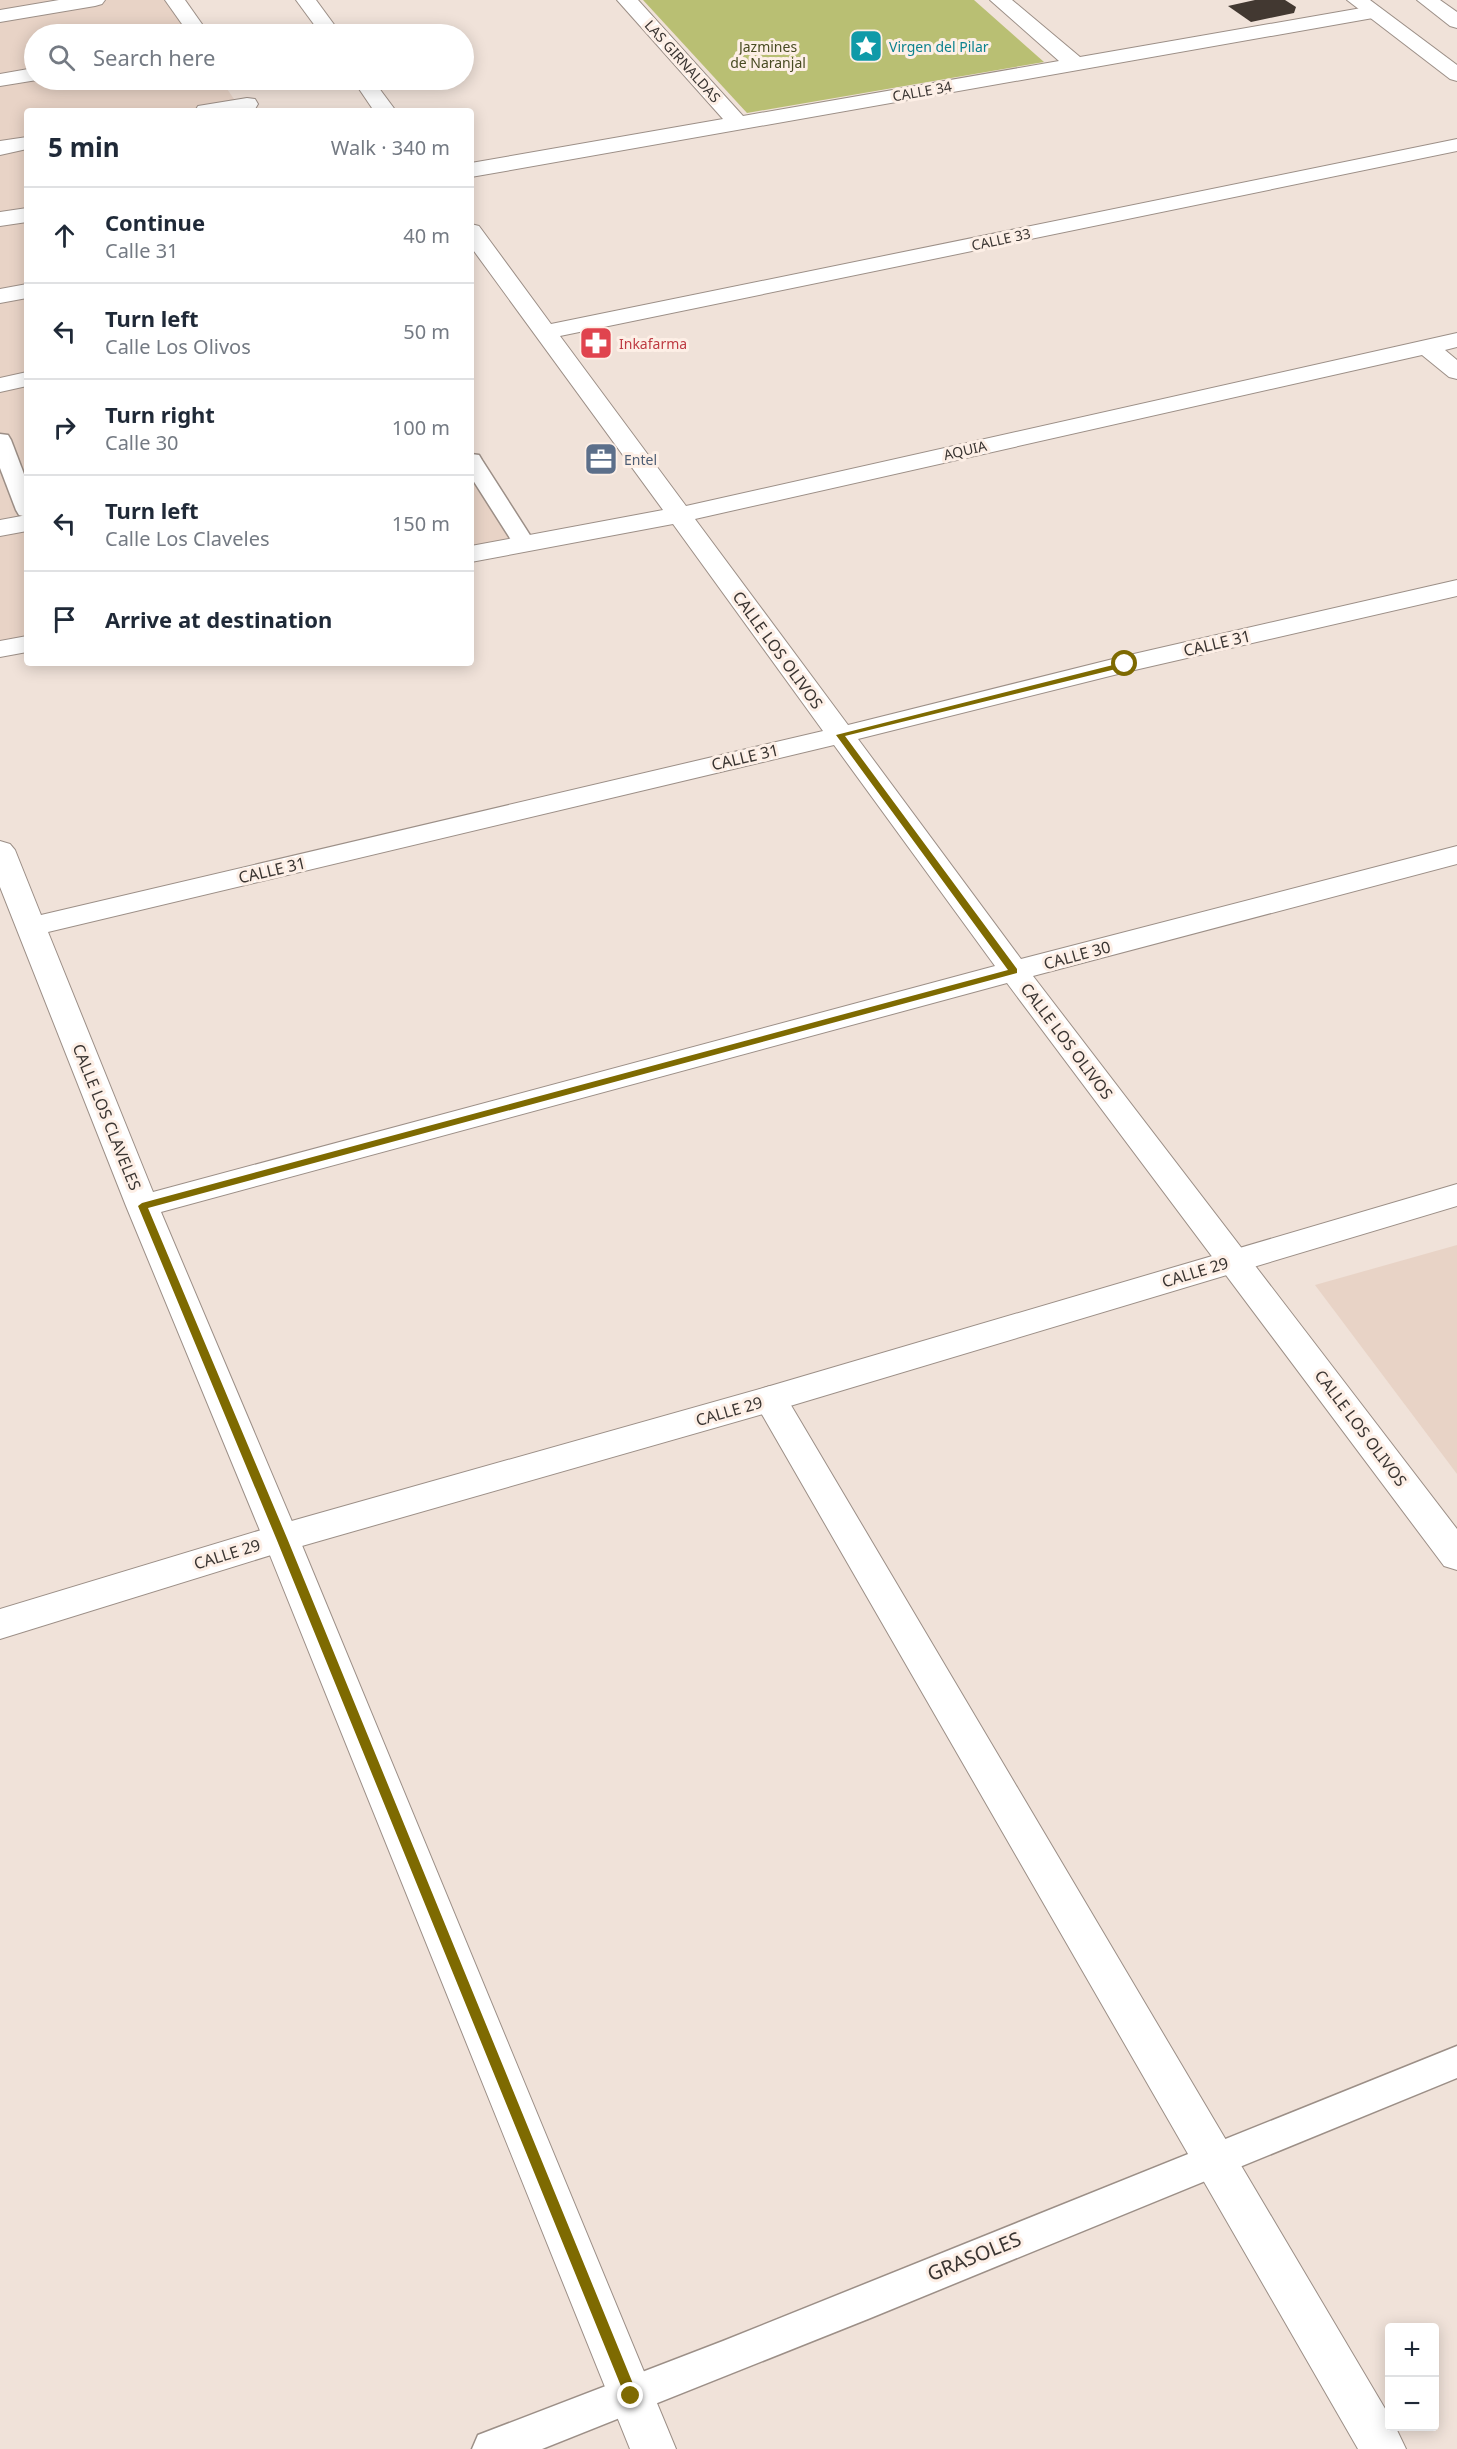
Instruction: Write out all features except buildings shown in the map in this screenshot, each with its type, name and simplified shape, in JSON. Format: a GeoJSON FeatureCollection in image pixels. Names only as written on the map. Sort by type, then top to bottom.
{"type":"FeatureCollection","features":[{"type":"Feature","properties":{"kind":"street"},"geometry":{"type":"LineString","coordinates":[[0,16],[95,0]]}},
{"type":"Feature","properties":{"kind":"street"},"geometry":{"type":"LineString","coordinates":[[175,0],[192,24]]}},
{"type":"Feature","properties":{"kind":"street"},"geometry":{"type":"LineString","coordinates":[[306,0],[323,24]]}},
{"type":"Feature","properties":{"kind":"street","name":"LAS GIRNALDAS"},"geometry":{"type":"LineString","coordinates":[[627,0],[738,123]]}},
{"type":"Feature","properties":{"kind":"street"},"geometry":{"type":"LineString","coordinates":[[1000,0],[1075,64]]}},
{"type":"Feature","properties":{"kind":"street"},"geometry":{"type":"LineString","coordinates":[[1427,0],[1457,22]]}},
{"type":"Feature","properties":{"kind":"street"},"geometry":{"type":"LineString","coordinates":[[1365,6],[1457,75]]}},
{"type":"Feature","properties":{"kind":"street","name":"CALLE 34"},"geometry":{"type":"LineString","coordinates":[[474,169],[1075,64],[1365,6]]}},
{"type":"Feature","properties":{"kind":"street"},"geometry":{"type":"LineString","coordinates":[[0,80],[24,76]]}},
{"type":"Feature","properties":{"kind":"street"},"geometry":{"type":"LineString","coordinates":[[370,90],[383,108]]}},
{"type":"Feature","properties":{"kind":"street"},"geometry":{"type":"LineString","coordinates":[[217,108],[244,101]]}},
{"type":"Feature","properties":{"kind":"street"},"geometry":{"type":"LineString","coordinates":[[0,148],[24,144]]}},
{"type":"Feature","properties":{"kind":"street","name":"CALLE 33"},"geometry":{"type":"LineString","coordinates":[[545,332],[1457,145]]}},
{"type":"Feature","properties":{"kind":"street"},"geometry":{"type":"LineString","coordinates":[[0,219],[24,215]]}},
{"type":"Feature","properties":{"kind":"street","name":"CALLE LOS OLIVOS"},"geometry":{"type":"LineString","coordinates":[[474,235],[1014,971],[1457,1556]]}},
{"type":"Feature","properties":{"kind":"street"},"geometry":{"type":"LineString","coordinates":[[0,296],[24,292]]}},
{"type":"Feature","properties":{"kind":"street","name":"AQUIA"},"geometry":{"type":"LineString","coordinates":[[474,553],[679,515],[1457,340]]}},
{"type":"Feature","properties":{"kind":"street"},"geometry":{"type":"LineString","coordinates":[[1427,346],[1457,372]]}},
{"type":"Feature","properties":{"kind":"street"},"geometry":{"type":"LineString","coordinates":[[0,385],[24,381]]}},
{"type":"Feature","properties":{"kind":"street"},"geometry":{"type":"LineString","coordinates":[[0,528],[24,524]]}},
{"type":"Feature","properties":{"kind":"street","name":"CALLE 31"},"geometry":{"type":"LineString","coordinates":[[32,926],[840,735],[1125,664],[1457,588]]}},
{"type":"Feature","properties":{"kind":"street"},"geometry":{"type":"LineString","coordinates":[[0,649],[24,645]]}},
{"type":"Feature","properties":{"kind":"street","name":"CALLE LOS CLAVELES"},"geometry":{"type":"LineString","coordinates":[[0,850],[142,1206],[281,1538],[653,2449]]}},
{"type":"Feature","properties":{"kind":"street","name":"CALLE 30"},"geometry":{"type":"LineString","coordinates":[[142,1206],[1014,971],[1457,855]]}},
{"type":"Feature","properties":{"kind":"street","name":"CALLE 29"},"geometry":{"type":"LineString","coordinates":[[0,1624],[281,1538],[770,1399],[1457,1196]]}},
{"type":"Feature","properties":{"kind":"street"},"geometry":{"type":"LineString","coordinates":[[770,1399],[1383,2449]]}},
{"type":"Feature","properties":{"kind":"lane"},"geometry":{"type":"LineString","coordinates":[[0,440],[24,502]]}},
{"type":"Feature","properties":{"kind":"lane"},"geometry":{"type":"LineString","coordinates":[[477,481],[524,543]]}},
{"type":"Feature","properties":{"kind":"lane","name":"GRASOLES"},"geometry":{"type":"LineString","coordinates":[[492,2449],[631,2396],[1457,2062]]}},
{"type":"Feature","properties":{"kind":"shaded area"},"geometry":{"type":"Polygon","coordinates":[[[0,0],[169,0],[185,24],[24,24],[24,90],[228,90],[240,108],[24,108],[24,645],[0,649],[0,0]]]}},
{"type":"Feature","properties":{"kind":"shaded area"},"geometry":{"type":"Polygon","coordinates":[[[474,467],[524,543],[474,553],[474,467]]]}},
{"type":"Feature","properties":{"kind":"shaded area"},"geometry":{"type":"Polygon","coordinates":[[[1457,1245],[1457,1474],[1315,1285],[1457,1245]]]}},
{"type":"Feature","properties":{"kind":"green space","name":"Jazmines de Naranjal"},"geometry":{"type":"Polygon","coordinates":[[[643,0],[974,0],[1044,62],[747,113],[643,0]]]}},
{"type":"Feature","properties":{"kind":"place","name":"Virgen del Pilar"},"geometry":{"type":"Point","coordinates":[866,46]}},
{"type":"Feature","properties":{"kind":"place","name":"Inkafarma"},"geometry":{"type":"Point","coordinates":[596,343]}},
{"type":"Feature","properties":{"kind":"place","name":"Entel"},"geometry":{"type":"Point","coordinates":[601,459]}},
{"type":"Feature","properties":{"kind":"route"},"geometry":{"type":"LineString","coordinates":[[631,2396],[281,1538],[142,1206],[1014,971],[840,735],[1125,664]]}}]}
